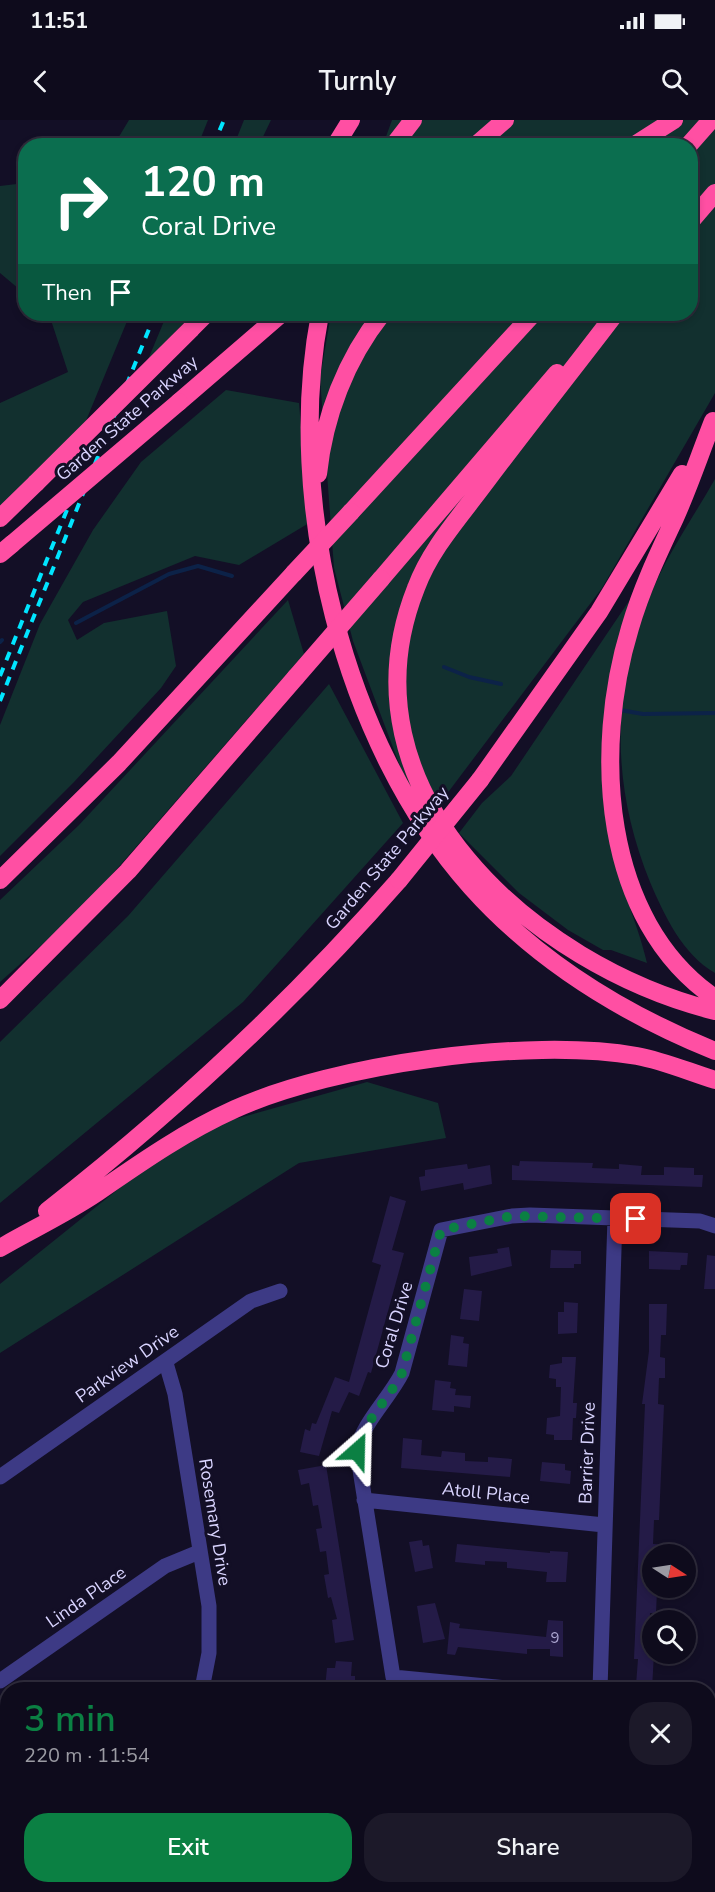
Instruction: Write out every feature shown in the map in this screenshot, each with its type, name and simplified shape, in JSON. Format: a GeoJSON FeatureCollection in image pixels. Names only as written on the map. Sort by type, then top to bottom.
{"type":"FeatureCollection","features":[{"type":"Feature","properties":{"kind":"highway"},"geometry":{"type":"LineString","coordinates":[[339,138],[351,120]]}},
{"type":"Feature","properties":{"kind":"highway"},"geometry":{"type":"LineString","coordinates":[[341,138],[357,120]]}},
{"type":"Feature","properties":{"kind":"highway"},"geometry":{"type":"LineString","coordinates":[[399,138],[413,120]]}},
{"type":"Feature","properties":{"kind":"highway"},"geometry":{"type":"LineString","coordinates":[[484,138],[505,120]]}},
{"type":"Feature","properties":{"kind":"highway"},"geometry":{"type":"LineString","coordinates":[[646,138],[674,120]]}},
{"type":"Feature","properties":{"kind":"highway"},"geometry":{"type":"LineString","coordinates":[[695,138],[711,120]]}},
{"type":"Feature","properties":{"kind":"highway"},"geometry":{"type":"LineString","coordinates":[[698,213],[715,193]]}},
{"type":"Feature","properties":{"kind":"highway"},"geometry":{"type":"LineString","coordinates":[[0,518],[199,321]]}},
{"type":"Feature","properties":{"kind":"highway","name":"Garden State Parkway"},"geometry":{"type":"LineString","coordinates":[[6,549],[273,321]]}},
{"type":"Feature","properties":{"kind":"highway"},"geometry":{"type":"LineString","coordinates":[[319,321],[311,369],[308,415],[309,459],[330,601],[358,692],[392,771],[440,848],[485,903],[543,954],[632,1013],[715,1051]]}},
{"type":"Feature","properties":{"kind":"highway"},"geometry":{"type":"LineString","coordinates":[[315,503],[323,439],[331,410],[353,358],[377,321]]}},
{"type":"Feature","properties":{"kind":"highway"},"geometry":{"type":"LineString","coordinates":[[0,880],[106,777],[527,321]]}},
{"type":"Feature","properties":{"kind":"highway"},"geometry":{"type":"LineString","coordinates":[[0,1000],[128,871],[604,321]]}},
{"type":"Feature","properties":{"kind":"highway"},"geometry":{"type":"LineString","coordinates":[[610,321],[464,511],[424,568],[410,605],[400,643],[399,709],[410,759],[424,794],[462,852],[503,898],[533,924],[588,959],[666,996],[715,1011]]}},
{"type":"Feature","properties":{"kind":"highway"},"geometry":{"type":"LineString","coordinates":[[714,420],[645,582],[630,627],[616,689],[611,765],[615,818],[623,856],[644,917],[660,945],[681,971],[715,998]]}},
{"type":"Feature","properties":{"kind":"highway","name":"Garden State Parkway"},"geometry":{"type":"LineString","coordinates":[[0,1247],[146,1131],[228,1058],[293,995],[399,880],[480,780],[599,612],[714,420]]}},
{"type":"Feature","properties":{"kind":"highway"},"geometry":{"type":"LineString","coordinates":[[0,1247],[93,1195],[160,1149],[211,1120],[274,1094],[343,1075],[436,1059],[557,1052],[638,1056],[715,1080]]}},
{"type":"Feature","properties":{"kind":"street","name":"Coral Drive"},"geometry":{"type":"LineString","coordinates":[[445,1682],[393,1677],[357,1451],[359,1442],[402,1373],[441,1230],[512,1216],[700,1221],[715,1226]]}},
{"type":"Feature","properties":{"kind":"street","name":"Barrier Drive"},"geometry":{"type":"LineString","coordinates":[[600,1682],[615,1218]]}},
{"type":"Feature","properties":{"kind":"street","name":"Parkview Drive"},"geometry":{"type":"LineString","coordinates":[[0,1477],[251,1301],[280,1291]]}},
{"type":"Feature","properties":{"kind":"street","name":"Rosemary Drive"},"geometry":{"type":"LineString","coordinates":[[165,1363],[175,1394],[198,1552],[207,1592],[209,1631],[203,1682]]}},
{"type":"Feature","properties":{"kind":"street","name":"Atoll Place"},"geometry":{"type":"LineString","coordinates":[[364,1500],[604,1526]]}},
{"type":"Feature","properties":{"kind":"street","name":"Linda Place"},"geometry":{"type":"LineString","coordinates":[[0,1681],[165,1566],[198,1552]]}},
{"type":"Feature","properties":{"kind":"green space"},"geometry":{"type":"Polygon","coordinates":[[[129,120],[208,120],[201,138],[118,138],[129,120]]]}},
{"type":"Feature","properties":{"kind":"green space"},"geometry":{"type":"Polygon","coordinates":[[[244,120],[271,120],[262,138],[237,138],[244,120]]]}},
{"type":"Feature","properties":{"kind":"green space"},"geometry":{"type":"Polygon","coordinates":[[[392,120],[715,120],[715,393],[602,588],[437,807],[406,782],[353,641],[334,568],[320,378],[330,321],[698,321],[698,138],[386,138],[392,120]]]}},
{"type":"Feature","properties":{"kind":"green space"},"geometry":{"type":"Polygon","coordinates":[[[18,184],[18,288],[0,273],[0,186],[18,184]]]}},
{"type":"Feature","properties":{"kind":"green space"},"geometry":{"type":"Polygon","coordinates":[[[51,321],[127,321],[83,428],[0,513],[0,403],[68,372],[51,321]]]}},
{"type":"Feature","properties":{"kind":"green space"},"geometry":{"type":"Polygon","coordinates":[[[164,321],[185,321],[147,362],[164,321]]]}},
{"type":"Feature","properties":{"kind":"green space"},"geometry":{"type":"Polygon","coordinates":[[[226,390],[299,403],[309,523],[239,565],[195,556],[83,602],[68,620],[77,640],[104,623],[167,611],[176,666],[161,688],[74,782],[0,856],[0,725],[40,624],[93,530],[141,462],[226,390]]]}},
{"type":"Feature","properties":{"kind":"green space"},"geometry":{"type":"Polygon","coordinates":[[[715,479],[715,973],[693,956],[684,945],[668,921],[650,882],[637,847],[628,811],[621,741],[622,706],[627,670],[636,635],[649,599],[671,553],[715,479]]]}},
{"type":"Feature","properties":{"kind":"green space"},"geometry":{"type":"Polygon","coordinates":[[[288,600],[304,654],[81,910],[0,982],[0,900],[79,825],[288,600]]]}},
{"type":"Feature","properties":{"kind":"green space"},"geometry":{"type":"Polygon","coordinates":[[[629,601],[607,737],[604,791],[613,855],[647,963],[611,950],[603,950],[568,930],[519,893],[459,833],[482,803],[511,776],[629,601]]]}},
{"type":"Feature","properties":{"kind":"green space"},"geometry":{"type":"Polygon","coordinates":[[[329,684],[403,823],[243,1002],[0,1203],[0,1042],[128,916],[329,684]]]}},
{"type":"Feature","properties":{"kind":"green space"},"geometry":{"type":"Polygon","coordinates":[[[367,1082],[438,1103],[446,1138],[299,1163],[0,1353],[0,1284],[198,1125],[239,1118],[367,1082]]]}},
{"type":"Feature","properties":{"kind":"building"},"geometry":{"type":"Polygon","coordinates":[[[520,1161],[593,1163],[592,1168],[619,1169],[619,1164],[642,1166],[641,1175],[664,1175],[664,1167],[694,1168],[694,1175],[703,1175],[702,1187],[512,1180],[512,1165],[519,1166],[520,1161]]]}},
{"type":"Feature","properties":{"kind":"building"},"geometry":{"type":"Polygon","coordinates":[[[467,1164],[468,1169],[490,1165],[492,1184],[464,1190],[463,1183],[421,1191],[419,1177],[425,1176],[425,1170],[467,1164]]]}},
{"type":"Feature","properties":{"kind":"building"},"geometry":{"type":"Polygon","coordinates":[[[390,1196],[406,1201],[392,1250],[404,1253],[371,1373],[368,1372],[359,1396],[349,1392],[339,1413],[332,1411],[319,1456],[300,1452],[305,1429],[310,1431],[312,1423],[316,1424],[335,1377],[349,1382],[381,1265],[372,1262],[390,1196]]]}},
{"type":"Feature","properties":{"kind":"building"},"geometry":{"type":"Polygon","coordinates":[[[509,1247],[512,1266],[471,1276],[469,1257],[498,1253],[497,1249],[509,1247]]]}},
{"type":"Feature","properties":{"kind":"building"},"geometry":{"type":"Polygon","coordinates":[[[551,1250],[581,1251],[581,1264],[574,1264],[574,1268],[550,1268],[551,1250]]]}},
{"type":"Feature","properties":{"kind":"building"},"geometry":{"type":"Polygon","coordinates":[[[649,1251],[688,1253],[687,1265],[681,1265],[680,1270],[649,1269],[649,1251]]]}},
{"type":"Feature","properties":{"kind":"building"},"geometry":{"type":"Polygon","coordinates":[[[707,1255],[715,1256],[715,1289],[704,1289],[707,1255]]]}},
{"type":"Feature","properties":{"kind":"building"},"geometry":{"type":"Polygon","coordinates":[[[464,1289],[482,1291],[479,1321],[460,1319],[464,1289]]]}},
{"type":"Feature","properties":{"kind":"building"},"geometry":{"type":"Polygon","coordinates":[[[564,1302],[578,1303],[577,1333],[558,1334],[558,1312],[564,1312],[564,1302]]]}},
{"type":"Feature","properties":{"kind":"building"},"geometry":{"type":"Polygon","coordinates":[[[649,1304],[667,1304],[666,1335],[661,1335],[660,1357],[665,1358],[665,1378],[659,1378],[658,1404],[664,1405],[659,1520],[654,1520],[653,1544],[642,1544],[642,1598],[657,1598],[656,1610],[642,1610],[642,1664],[653,1664],[652,1682],[636,1682],[638,1659],[634,1659],[645,1404],[642,1404],[649,1351],[649,1304]]]}},
{"type":"Feature","properties":{"kind":"building"},"geometry":{"type":"Polygon","coordinates":[[[451,1335],[464,1337],[463,1343],[469,1344],[467,1367],[448,1365],[451,1335]]]}},
{"type":"Feature","properties":{"kind":"building"},"geometry":{"type":"Polygon","coordinates":[[[562,1357],[576,1357],[573,1403],[577,1403],[576,1418],[573,1418],[572,1440],[554,1440],[554,1435],[546,1434],[547,1418],[560,1416],[561,1387],[556,1387],[556,1379],[549,1378],[550,1365],[562,1363],[562,1357]]]}},
{"type":"Feature","properties":{"kind":"building"},"geometry":{"type":"Polygon","coordinates":[[[435,1380],[451,1382],[450,1388],[456,1389],[455,1395],[471,1396],[470,1408],[454,1406],[454,1412],[432,1410],[435,1380]]]}},
{"type":"Feature","properties":{"kind":"building"},"geometry":{"type":"Polygon","coordinates":[[[403,1438],[422,1440],[421,1455],[441,1457],[442,1451],[465,1453],[465,1461],[488,1462],[488,1457],[512,1459],[510,1477],[401,1468],[403,1438]]]}},
{"type":"Feature","properties":{"kind":"building"},"geometry":{"type":"Polygon","coordinates":[[[542,1462],[565,1464],[565,1470],[571,1471],[570,1484],[540,1481],[542,1462]]]}},
{"type":"Feature","properties":{"kind":"building"},"geometry":{"type":"Polygon","coordinates":[[[326,1465],[354,1640],[335,1643],[332,1620],[337,1619],[331,1597],[328,1598],[324,1575],[329,1574],[326,1551],[320,1552],[316,1529],[322,1528],[318,1505],[313,1506],[309,1483],[301,1485],[298,1470],[326,1465]]]}},
{"type":"Feature","properties":{"kind":"building"},"geometry":{"type":"Polygon","coordinates":[[[422,1540],[423,1546],[429,1545],[433,1568],[415,1572],[409,1542],[422,1540]]]}},
{"type":"Feature","properties":{"kind":"building"},"geometry":{"type":"Polygon","coordinates":[[[457,1544],[550,1553],[550,1551],[568,1552],[566,1582],[546,1582],[547,1572],[507,1568],[507,1562],[485,1561],[485,1565],[455,1562],[457,1544]]]}},
{"type":"Feature","properties":{"kind":"building"},"geometry":{"type":"Polygon","coordinates":[[[435,1603],[445,1639],[423,1643],[417,1606],[435,1603]]]}},
{"type":"Feature","properties":{"kind":"building"},"geometry":{"type":"Polygon","coordinates":[[[548,1620],[563,1621],[563,1657],[550,1656],[550,1649],[527,1649],[527,1654],[458,1647],[455,1655],[447,1654],[450,1622],[460,1624],[459,1628],[546,1637],[548,1620]]]}},
{"type":"Feature","properties":{"kind":"building"},"geometry":{"type":"Polygon","coordinates":[[[336,1661],[352,1662],[351,1676],[355,1676],[355,1682],[326,1682],[327,1668],[335,1668],[336,1661]]]}},
{"type":"Feature","properties":{"kind":"waterway"},"geometry":{"type":"LineString","coordinates":[[76,623],[169,574],[198,566],[232,576]]}},
{"type":"Feature","properties":{"kind":"waterway"},"geometry":{"type":"LineString","coordinates":[[444,667],[469,677],[501,684]]}},
{"type":"Feature","properties":{"kind":"waterway"},"geometry":{"type":"LineString","coordinates":[[620,710],[643,714],[715,713]]}},
{"type":"Feature","properties":{"kind":"railway"},"geometry":{"type":"LineString","coordinates":[[216,138],[224,120]]}},
{"type":"Feature","properties":{"kind":"railway"},"geometry":{"type":"LineString","coordinates":[[0,701],[152,321]]}},
{"type":"Feature","properties":{"kind":"railway"},"geometry":{"type":"LineString","coordinates":[[0,676],[73,495]]}},
{"type":"Feature","properties":{"kind":"route"},"geometry":{"type":"LineString","coordinates":[[357,1451],[364,1432],[402,1373],[441,1230],[512,1216],[636,1219]]}}]}
